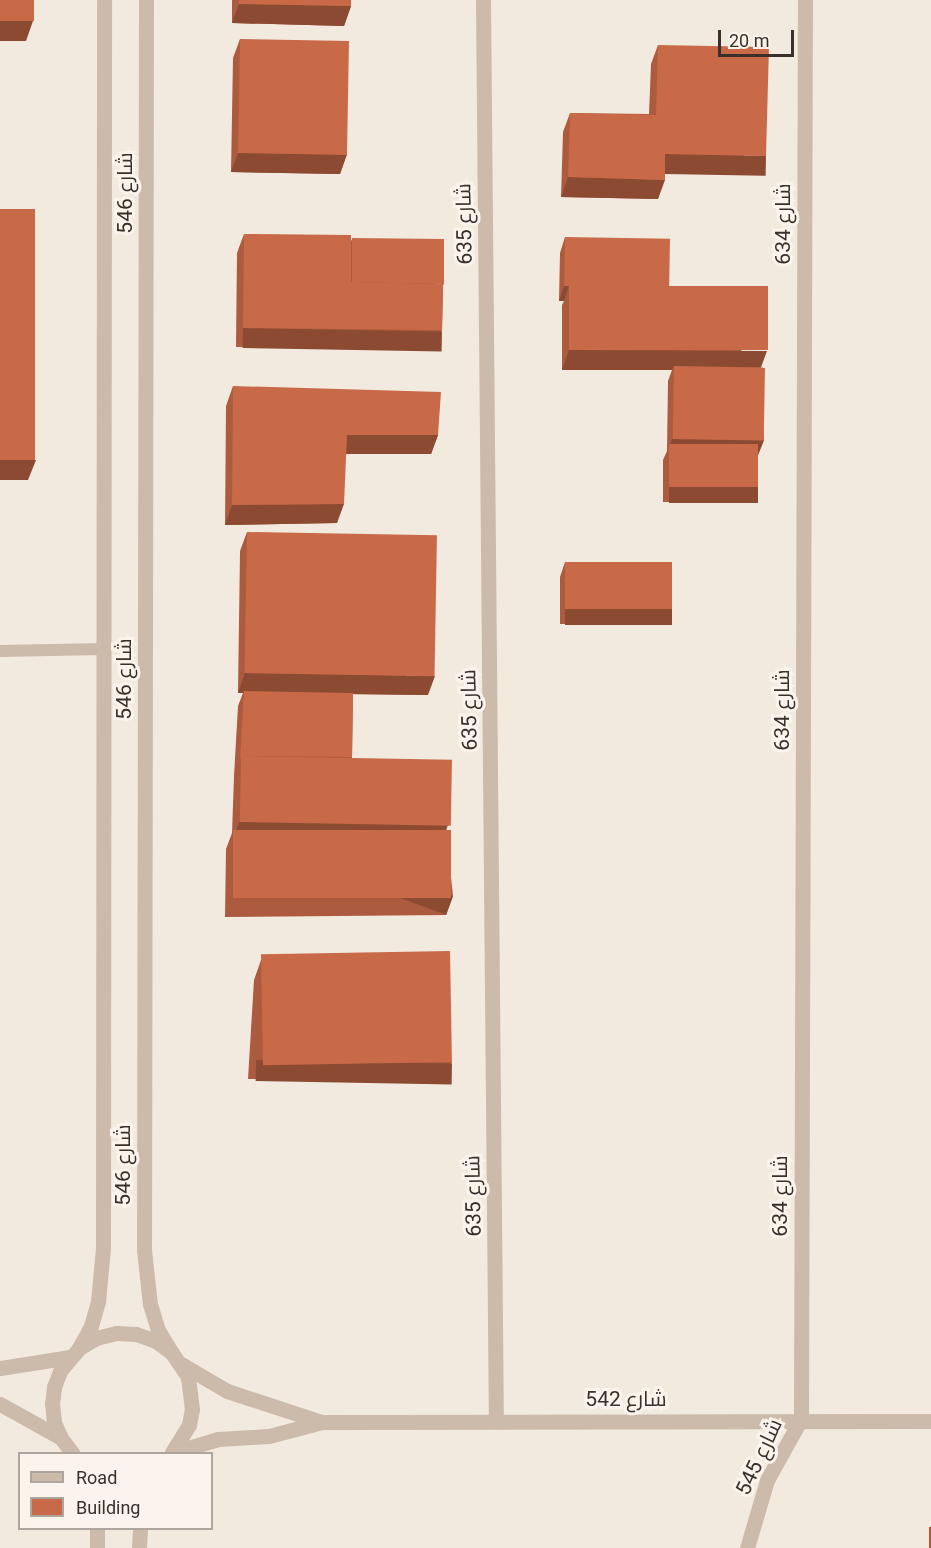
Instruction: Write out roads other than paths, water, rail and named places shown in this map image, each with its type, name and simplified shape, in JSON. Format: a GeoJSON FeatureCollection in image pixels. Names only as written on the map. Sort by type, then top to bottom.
{"type":"FeatureCollection","features":[{"type":"Feature","properties":{"kind":"street","name":"شارع 546"},"geometry":{"type":"LineString","coordinates":[[61,1438],[54,1422],[52,1404],[54,1387],[91,1326],[98,1301],[103,1248],[104,0]]}},
{"type":"Feature","properties":{"kind":"street","name":"شارع 546"},"geometry":{"type":"LineString","coordinates":[[146,0],[144,1250],[150,1304],[158,1330],[188,1377],[192,1409],[189,1425],[173,1452]]}},
{"type":"Feature","properties":{"kind":"street","name":"شارع 635"},"geometry":{"type":"LineString","coordinates":[[483,0],[496,1420]]}},
{"type":"Feature","properties":{"kind":"street","name":"شارع 634"},"geometry":{"type":"LineString","coordinates":[[801,1419],[805,0]]}},
{"type":"Feature","properties":{"kind":"street","name":"شارع 542"},"geometry":{"type":"LineString","coordinates":[[0,1368],[74,1352],[96,1338],[116,1333],[136,1334],[156,1341],[176,1358],[227,1391],[322,1422]]}},
{"type":"Feature","properties":{"kind":"street"},"geometry":{"type":"LineString","coordinates":[[0,1404],[61,1438],[72,1452]]}},
{"type":"Feature","properties":{"kind":"street","name":"شارع 542"},"geometry":{"type":"LineString","coordinates":[[175,1452],[218,1439],[269,1436],[322,1422],[801,1419],[931,1421]]}},
{"type":"Feature","properties":{"kind":"street","name":"شارع 545"},"geometry":{"type":"LineString","coordinates":[[747,1548],[767,1480],[801,1419]]}},
{"type":"Feature","properties":{"kind":"street"},"geometry":{"type":"LineString","coordinates":[[97,1530],[97,1548]]}},
{"type":"Feature","properties":{"kind":"street"},"geometry":{"type":"LineString","coordinates":[[139,1548],[140,1530]]}},
{"type":"Feature","properties":{"kind":"lane"},"geometry":{"type":"LineString","coordinates":[[0,651],[103,649]]}}]}
